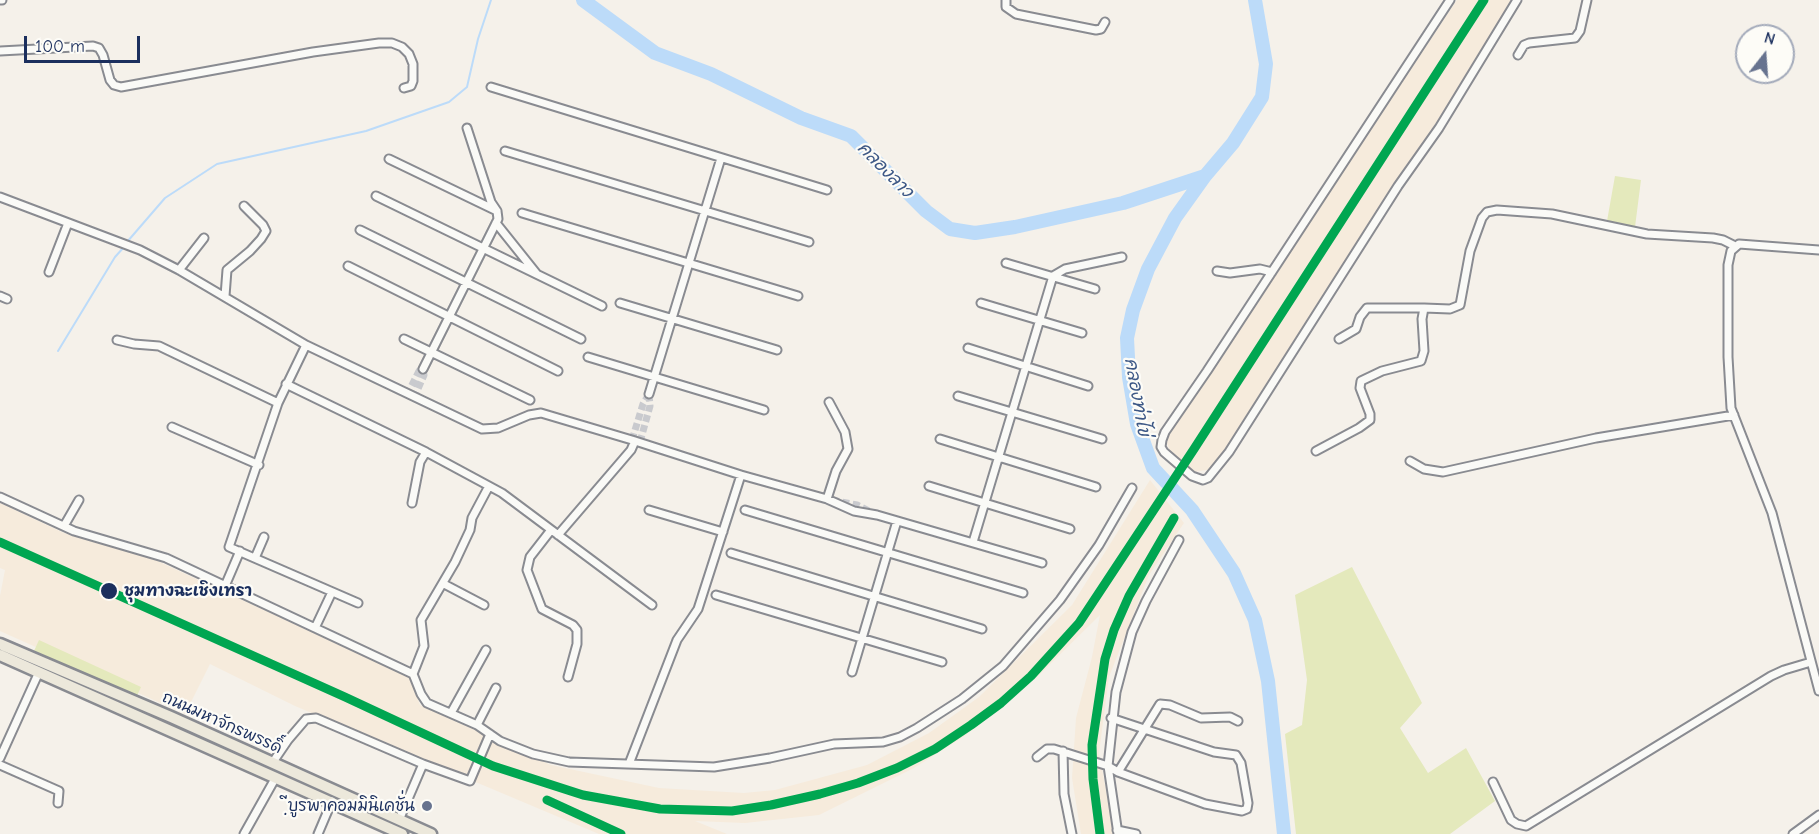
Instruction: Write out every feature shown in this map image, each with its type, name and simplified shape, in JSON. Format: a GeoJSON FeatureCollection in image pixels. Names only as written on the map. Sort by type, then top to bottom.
{"type":"FeatureCollection","features":[{"type":"Feature","properties":{"kind":"main road","name":"ถนนมหาจักรพรรดิ์"},"geometry":{"type":"LineString","coordinates":[[0,644],[273,762],[431,834]]}},
{"type":"Feature","properties":{"kind":"main road","name":"ถนนมหาจักรพรรดิ์"},"geometry":{"type":"LineString","coordinates":[[0,655],[402,834]]}},
{"type":"Feature","properties":{"kind":"street"},"geometry":{"type":"LineString","coordinates":[[1006,0],[1006,7],[1016,14],[1096,30],[1101,29],[1106,22]]}},
{"type":"Feature","properties":{"kind":"street"},"geometry":{"type":"LineString","coordinates":[[1450,0],[1165,432],[1161,447],[1164,452],[1198,479],[1208,478],[1229,452],[1398,186],[1439,128],[1517,0]]}},
{"type":"Feature","properties":{"kind":"street"},"geometry":{"type":"LineString","coordinates":[[1518,55],[1524,45],[1529,43],[1575,38],[1580,31],[1587,0]]}},
{"type":"Feature","properties":{"kind":"street"},"geometry":{"type":"LineString","coordinates":[[0,51],[93,46],[99,48],[103,55],[114,85],[121,87],[313,52],[392,43],[402,47],[409,54],[413,64],[413,81],[411,86],[404,88]]}},
{"type":"Feature","properties":{"kind":"street"},"geometry":{"type":"LineString","coordinates":[[491,87],[827,190]]}},
{"type":"Feature","properties":{"kind":"street"},"geometry":{"type":"LineString","coordinates":[[423,369],[496,223],[497,212],[491,202],[467,128]]}},
{"type":"Feature","properties":{"kind":"street"},"geometry":{"type":"LineString","coordinates":[[506,151],[808,242]]}},
{"type":"Feature","properties":{"kind":"street"},"geometry":{"type":"LineString","coordinates":[[649,394],[721,158]]}},
{"type":"Feature","properties":{"kind":"street"},"geometry":{"type":"LineString","coordinates":[[389,159],[497,212]]}},
{"type":"Feature","properties":{"kind":"street"},"geometry":{"type":"LineString","coordinates":[[376,196],[602,306]]}},
{"type":"Feature","properties":{"kind":"street"},"geometry":{"type":"LineString","coordinates":[[0,198],[140,250],[225,296],[306,345],[482,429],[498,428],[529,415],[541,413],[827,499],[854,510],[1042,563]]}},
{"type":"Feature","properties":{"kind":"street"},"geometry":{"type":"LineString","coordinates":[[225,296],[227,270],[250,250],[266,231],[263,225],[243,206]]}},
{"type":"Feature","properties":{"kind":"street"},"geometry":{"type":"LineString","coordinates":[[1339,339],[1356,329],[1360,316],[1367,308],[1450,309],[1460,305],[1470,251],[1482,218],[1491,210],[1552,214],[1647,234],[1713,238],[1735,246],[1746,244],[1819,249]]}},
{"type":"Feature","properties":{"kind":"street"},"geometry":{"type":"LineString","coordinates":[[522,213],[798,296]]}},
{"type":"Feature","properties":{"kind":"street"},"geometry":{"type":"LineString","coordinates":[[49,272],[68,223]]}},
{"type":"Feature","properties":{"kind":"street"},"geometry":{"type":"LineString","coordinates":[[496,223],[538,275]]}},
{"type":"Feature","properties":{"kind":"street"},"geometry":{"type":"LineString","coordinates":[[360,230],[582,339]]}},
{"type":"Feature","properties":{"kind":"street"},"geometry":{"type":"LineString","coordinates":[[179,270],[204,238]]}},
{"type":"Feature","properties":{"kind":"street"},"geometry":{"type":"LineString","coordinates":[[1735,246],[1729,258],[1728,274],[1730,402],[1773,513],[1819,691]]}},
{"type":"Feature","properties":{"kind":"street"},"geometry":{"type":"LineString","coordinates":[[973,542],[1053,276],[1065,268],[1122,257]]}},
{"type":"Feature","properties":{"kind":"street"},"geometry":{"type":"LineString","coordinates":[[1006,263],[1095,289]]}},
{"type":"Feature","properties":{"kind":"street"},"geometry":{"type":"LineString","coordinates":[[348,266],[558,371]]}},
{"type":"Feature","properties":{"kind":"street"},"geometry":{"type":"LineString","coordinates":[[1217,271],[1230,273],[1260,269],[1272,273]]}},
{"type":"Feature","properties":{"kind":"street"},"geometry":{"type":"LineString","coordinates":[[620,303],[777,350]]}},
{"type":"Feature","properties":{"kind":"street"},"geometry":{"type":"LineString","coordinates":[[981,303],[1082,333]]}},
{"type":"Feature","properties":{"kind":"street"},"geometry":{"type":"LineString","coordinates":[[1316,451],[1370,420],[1360,388],[1361,381],[1382,371],[1421,361],[1424,351],[1422,319],[1424,308]]}},
{"type":"Feature","properties":{"kind":"street"},"geometry":{"type":"LineString","coordinates":[[404,339],[530,400]]}},
{"type":"Feature","properties":{"kind":"street"},"geometry":{"type":"LineString","coordinates":[[117,340],[159,346],[278,403]]}},
{"type":"Feature","properties":{"kind":"street"},"geometry":{"type":"LineString","coordinates":[[306,345],[278,403],[259,465],[229,547],[358,603]]}},
{"type":"Feature","properties":{"kind":"street"},"geometry":{"type":"LineString","coordinates":[[968,348],[1088,386]]}},
{"type":"Feature","properties":{"kind":"street"},"geometry":{"type":"LineString","coordinates":[[588,357],[764,410]]}},
{"type":"Feature","properties":{"kind":"street"},"geometry":{"type":"LineString","coordinates":[[286,384],[426,452],[502,493],[652,605]]}},
{"type":"Feature","properties":{"kind":"street"},"geometry":{"type":"LineString","coordinates":[[958,396],[1102,439]]}},
{"type":"Feature","properties":{"kind":"street"},"geometry":{"type":"LineString","coordinates":[[827,499],[836,471],[848,449],[845,432],[829,402]]}},
{"type":"Feature","properties":{"kind":"street"},"geometry":{"type":"LineString","coordinates":[[1410,461],[1424,469],[1443,472],[1596,438],[1734,415]]}},
{"type":"Feature","properties":{"kind":"street"},"geometry":{"type":"LineString","coordinates":[[172,428],[259,465]]}},
{"type":"Feature","properties":{"kind":"street"},"geometry":{"type":"LineString","coordinates":[[940,439],[1096,487]]}},
{"type":"Feature","properties":{"kind":"street"},"geometry":{"type":"LineString","coordinates":[[558,535],[631,450],[635,441]]}},
{"type":"Feature","properties":{"kind":"street"},"geometry":{"type":"LineString","coordinates":[[412,503],[420,462],[426,452]]}},
{"type":"Feature","properties":{"kind":"street"},"geometry":{"type":"LineString","coordinates":[[629,764],[677,640],[698,609],[741,475]]}},
{"type":"Feature","properties":{"kind":"street"},"geometry":{"type":"LineString","coordinates":[[413,674],[424,646],[421,620],[431,601],[444,584],[470,530],[472,518],[489,486]]}},
{"type":"Feature","properties":{"kind":"street"},"geometry":{"type":"LineString","coordinates":[[929,486],[1070,529]]}},
{"type":"Feature","properties":{"kind":"street"},"geometry":{"type":"LineString","coordinates":[[0,497],[95,538],[152,553],[413,674],[427,703],[477,725],[500,741],[533,754],[569,762],[714,766],[770,758],[834,744],[883,742],[900,737],[917,728],[962,699],[1003,666],[1060,600],[1099,545],[1132,488]]}},
{"type":"Feature","properties":{"kind":"street"},"geometry":{"type":"LineString","coordinates":[[64,526],[79,500]]}},
{"type":"Feature","properties":{"kind":"street"},"geometry":{"type":"LineString","coordinates":[[650,510],[723,532]]}},
{"type":"Feature","properties":{"kind":"street"},"geometry":{"type":"LineString","coordinates":[[745,510],[1023,593]]}},
{"type":"Feature","properties":{"kind":"street"},"geometry":{"type":"LineString","coordinates":[[852,672],[897,521]]}},
{"type":"Feature","properties":{"kind":"street"},"geometry":{"type":"LineString","coordinates":[[551,530],[530,557],[527,570],[542,609],[573,625],[577,630],[577,644],[568,676]]}},
{"type":"Feature","properties":{"kind":"street"},"geometry":{"type":"LineString","coordinates":[[255,558],[264,537]]}},
{"type":"Feature","properties":{"kind":"street"},"geometry":{"type":"LineString","coordinates":[[1136,834],[1118,832],[1108,766],[1112,717],[1124,657],[1132,632],[1179,540]]}},
{"type":"Feature","properties":{"kind":"street"},"geometry":{"type":"LineString","coordinates":[[225,586],[240,551]]}},
{"type":"Feature","properties":{"kind":"street"},"geometry":{"type":"LineString","coordinates":[[731,553],[982,629]]}},
{"type":"Feature","properties":{"kind":"street"},"geometry":{"type":"LineString","coordinates":[[444,584],[484,605]]}},
{"type":"Feature","properties":{"kind":"street"},"geometry":{"type":"LineString","coordinates":[[315,628],[332,592]]}},
{"type":"Feature","properties":{"kind":"street"},"geometry":{"type":"LineString","coordinates":[[717,595],[942,662]]}},
{"type":"Feature","properties":{"kind":"street"},"geometry":{"type":"LineString","coordinates":[[451,713],[486,650]]}},
{"type":"Feature","properties":{"kind":"street"},"geometry":{"type":"LineString","coordinates":[[1493,782],[1510,820],[1526,826],[1771,676],[1811,662]]}},
{"type":"Feature","properties":{"kind":"street"},"geometry":{"type":"LineString","coordinates":[[0,758],[39,672]]}},
{"type":"Feature","properties":{"kind":"street"},"geometry":{"type":"LineString","coordinates":[[477,725],[496,688]]}},
{"type":"Feature","properties":{"kind":"street"},"geometry":{"type":"LineString","coordinates":[[1118,772],[1160,704],[1170,705],[1201,718],[1230,717],[1238,722]]}},
{"type":"Feature","properties":{"kind":"street"},"geometry":{"type":"LineString","coordinates":[[273,762],[306,719],[316,717],[423,764],[470,781],[490,734]]}},
{"type":"Feature","properties":{"kind":"street"},"geometry":{"type":"LineString","coordinates":[[1037,757],[1047,749],[1063,751],[1205,804],[1242,811],[1247,809],[1241,763],[1236,755],[1214,752],[1112,717]]}},
{"type":"Feature","properties":{"kind":"street"},"geometry":{"type":"LineString","coordinates":[[1063,751],[1064,794],[1072,834]]}},
{"type":"Feature","properties":{"kind":"street"},"geometry":{"type":"LineString","coordinates":[[399,820],[423,764]]}},
{"type":"Feature","properties":{"kind":"street"},"geometry":{"type":"LineString","coordinates":[[0,765],[59,791],[58,803]]}},
{"type":"Feature","properties":{"kind":"street"},"geometry":{"type":"LineString","coordinates":[[244,834],[276,777]]}},
{"type":"Feature","properties":{"kind":"street"},"geometry":{"type":"LineString","coordinates":[[318,834],[332,801]]}},
{"type":"Feature","properties":{"kind":"street"},"geometry":{"type":"LineString","coordinates":[[1793,834],[1819,815]]}},
{"type":"Feature","properties":{"kind":"shaded area"},"geometry":{"type":"Polygon","coordinates":[[[1457,0],[1519,0],[1462,82],[1218,463],[1213,469],[1194,472],[1188,470],[1170,451],[1167,443],[1171,429],[1457,0]]]}},
{"type":"Feature","properties":{"kind":"shaded area"},"geometry":{"type":"Polygon","coordinates":[[[1150,480],[1184,523],[1149,575],[1109,677],[1099,753],[1114,834],[1081,834],[1072,778],[1076,718],[1100,615],[1038,676],[966,735],[914,768],[819,815],[745,823],[695,821],[727,834],[599,834],[295,706],[210,664],[185,714],[0,631],[0,596],[5,570],[0,568],[0,503],[64,533],[151,558],[409,677],[420,705],[551,765],[659,788],[744,793],[775,790],[867,765],[929,733],[979,697],[1072,605],[1150,480]]]}},
{"type":"Feature","properties":{"kind":"green space"},"geometry":{"type":"Polygon","coordinates":[[[1615,176],[1641,180],[1635,227],[1607,221],[1615,176]]]}},
{"type":"Feature","properties":{"kind":"green space"},"geometry":{"type":"Polygon","coordinates":[[[1352,567],[1422,703],[1400,728],[1428,773],[1466,748],[1495,801],[1450,834],[1296,834],[1285,734],[1302,725],[1307,680],[1295,595],[1352,567]]]}},
{"type":"Feature","properties":{"kind":"green space"},"geometry":{"type":"Polygon","coordinates":[[[39,640],[141,687],[136,698],[34,651],[39,640]]]}},
{"type":"Feature","properties":{"kind":"waterway"},"geometry":{"type":"LineString","coordinates":[[127,242],[165,198],[217,164],[366,131],[449,102],[467,87],[478,39],[491,0]]}},
{"type":"Feature","properties":{"kind":"waterway","name":"คลองลาว"},"geometry":{"type":"LineString","coordinates":[[583,0],[655,53],[711,74],[801,118],[851,136],[926,211],[950,229],[975,233],[1015,227],[1123,203],[1205,176]]}},
{"type":"Feature","properties":{"kind":"waterway","name":"คลองท่าไข่"},"geometry":{"type":"LineString","coordinates":[[1255,0],[1266,64],[1262,97],[1233,143],[1205,176],[1175,218],[1148,269],[1133,310],[1127,338],[1129,377],[1137,424],[1153,468],[1192,510],[1234,573],[1255,620],[1268,681],[1284,834]]}},
{"type":"Feature","properties":{"kind":"waterway"},"geometry":{"type":"LineString","coordinates":[[58,351],[115,257],[124,247]]}},
{"type":"Feature","properties":{"kind":"tunnel"},"geometry":{"type":"LineString","coordinates":[[407,395],[419,371],[423,369]]}},
{"type":"Feature","properties":{"kind":"tunnel"},"geometry":{"type":"LineString","coordinates":[[414,398],[424,375],[423,369]]}},
{"type":"Feature","properties":{"kind":"tunnel"},"geometry":{"type":"LineString","coordinates":[[632,440],[643,404],[649,394]]}},
{"type":"Feature","properties":{"kind":"tunnel"},"geometry":{"type":"LineString","coordinates":[[640,442],[650,406],[649,394]]}},
{"type":"Feature","properties":{"kind":"tunnel"},"geometry":{"type":"LineString","coordinates":[[832,500],[857,505],[873,513]]}},
{"type":"Feature","properties":{"kind":"transit line"},"geometry":{"type":"LineString","coordinates":[[0,542],[493,766],[583,795],[660,809],[732,811],[771,805],[858,783],[897,768],[935,749],[971,725],[1001,703],[1031,676],[1079,623],[1484,0]]}},
{"type":"Feature","properties":{"kind":"transit line"},"geometry":{"type":"LineString","coordinates":[[1100,834],[1093,779],[1092,745],[1105,659],[1114,630],[1129,596],[1174,518]]}},
{"type":"Feature","properties":{"kind":"transit line"},"geometry":{"type":"LineString","coordinates":[[547,800],[621,834]]}},
{"type":"Feature","properties":{"kind":"place","name":"ชุมทางฉะเชิงเทรา"},"geometry":{"type":"Point","coordinates":[109,591]}},
{"type":"Feature","properties":{"kind":"place","name":"ฺีบูรพาคอมมินิเคชั่น"},"geometry":{"type":"Point","coordinates":[427,806]}}]}
